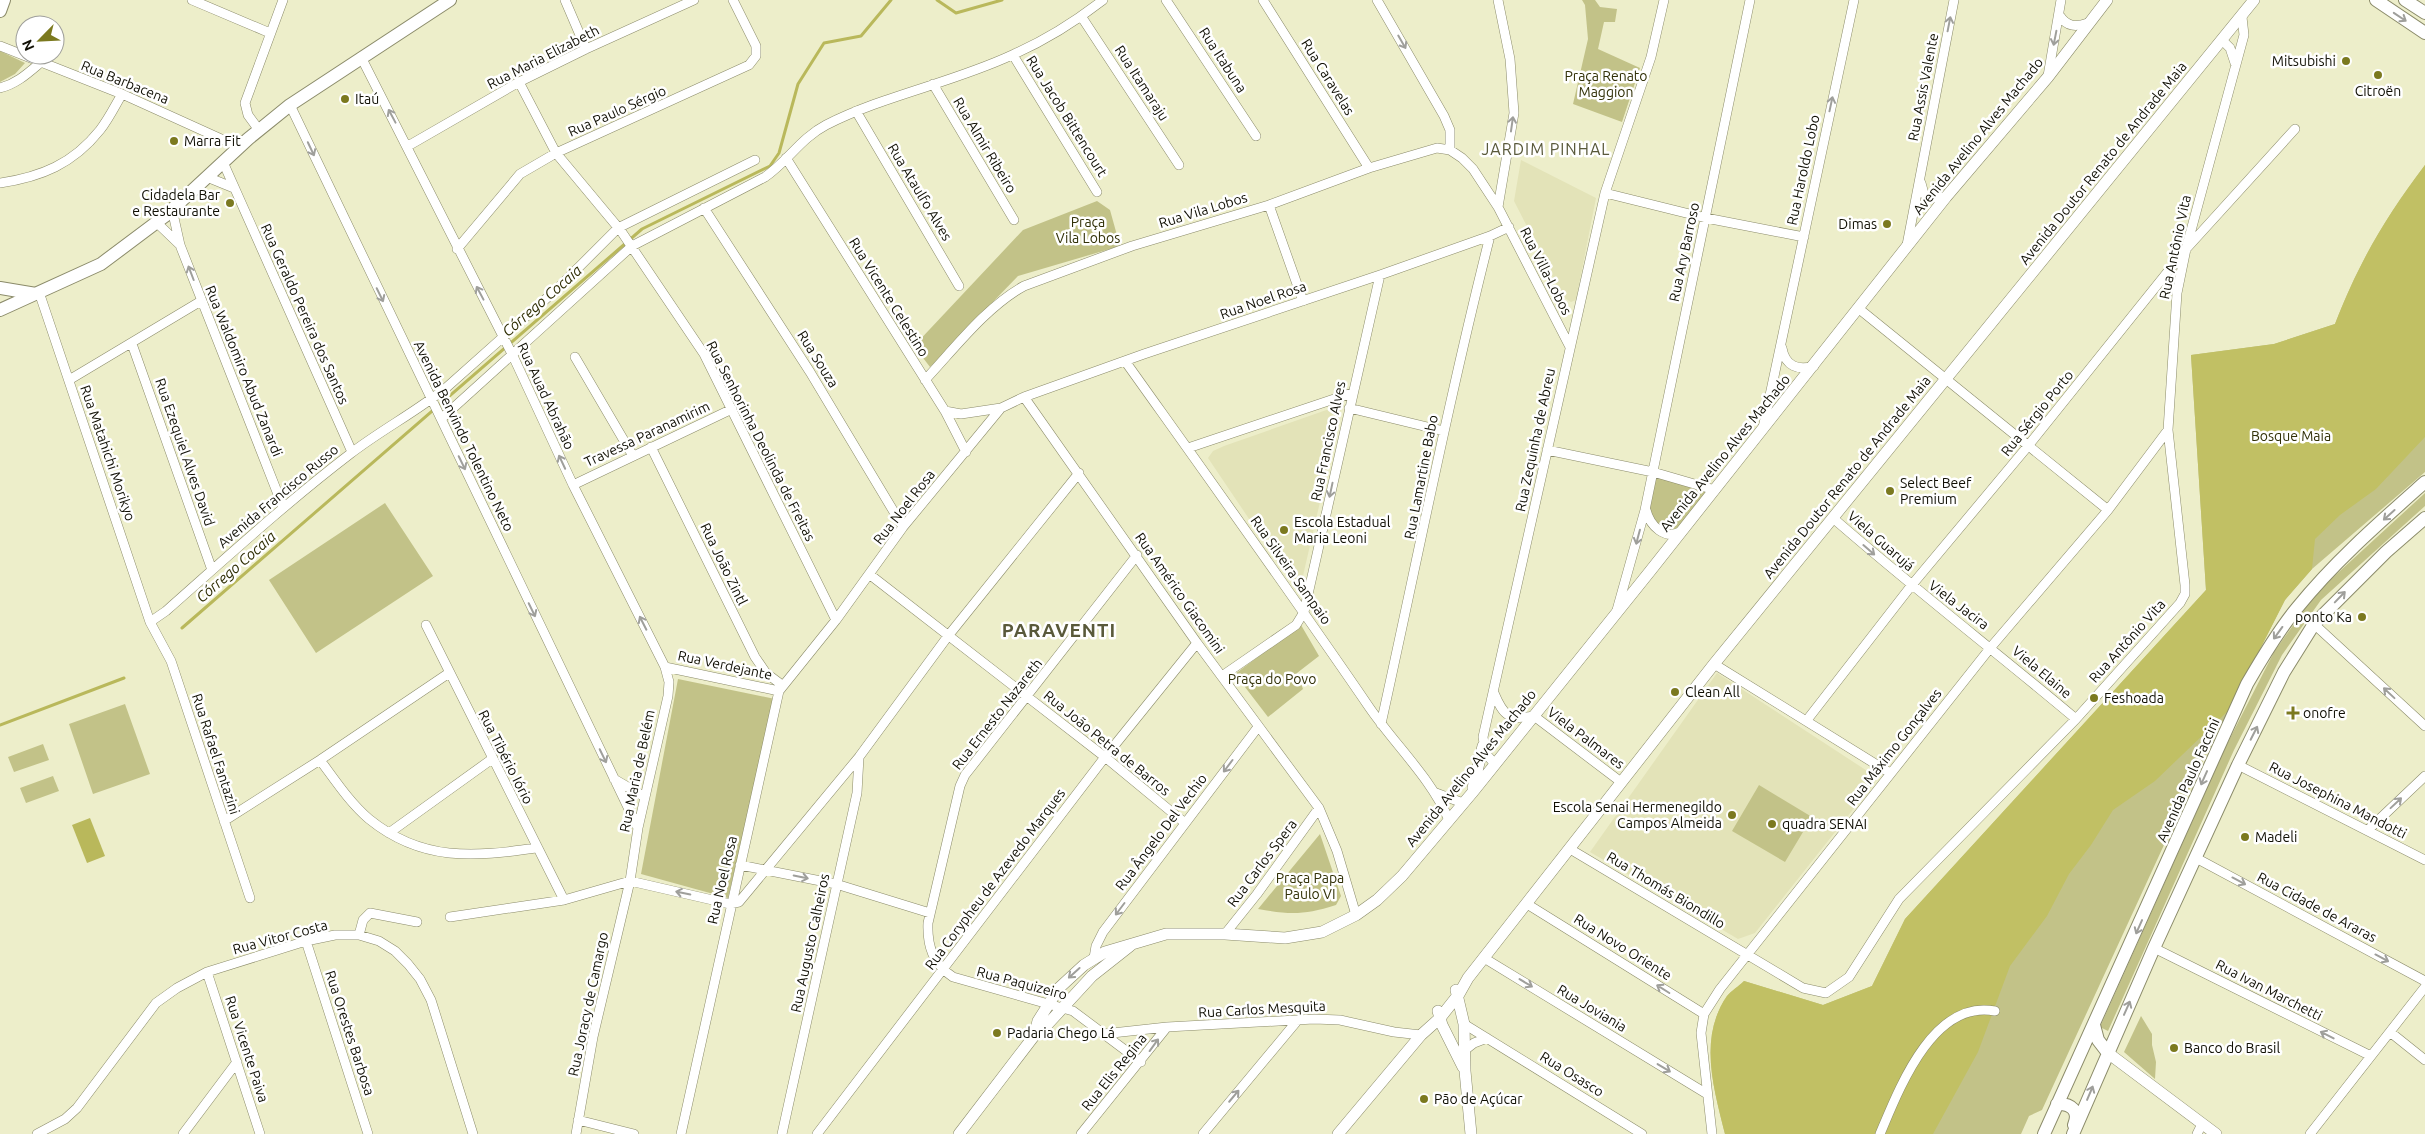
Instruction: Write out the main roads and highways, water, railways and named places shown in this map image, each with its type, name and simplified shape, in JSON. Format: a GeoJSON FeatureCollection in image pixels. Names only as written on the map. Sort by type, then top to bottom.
{"type":"FeatureCollection","features":[{"type":"Feature","properties":{"kind":"main road"},"geometry":{"type":"LineString","coordinates":[[0,11],[4,0]]}},
{"type":"Feature","properties":{"kind":"main road"},"geometry":{"type":"LineString","coordinates":[[0,310],[101,264],[172,209],[239,147],[290,104],[450,0]]}},
{"type":"Feature","properties":{"kind":"main road"},"geometry":{"type":"LineString","coordinates":[[2376,0],[2425,33]]}},
{"type":"Feature","properties":{"kind":"main road"},"geometry":{"type":"LineString","coordinates":[[2405,0],[2425,13]]}},
{"type":"Feature","properties":{"kind":"main road"},"geometry":{"type":"LineString","coordinates":[[0,288],[38,293]]}},
{"type":"Feature","properties":{"kind":"main road","name":"Avenida Paulo Faccini"},"geometry":{"type":"LineString","coordinates":[[2044,1134],[2247,684],[2269,646],[2297,607],[2347,552],[2425,482]]}},
{"type":"Feature","properties":{"kind":"main road"},"geometry":{"type":"LineString","coordinates":[[2071,1134],[2238,765],[2284,672],[2314,624],[2373,565],[2425,518]]}},
{"type":"Feature","properties":{"kind":"main road"},"geometry":{"type":"LineString","coordinates":[[2094,1025],[2098,1040],[2108,1053]]}},
{"type":"Feature","properties":{"kind":"main road"},"geometry":{"type":"LineString","coordinates":[[2057,1104],[2065,1103],[2074,1110],[2076,1120],[2071,1134]]}},
{"type":"Feature","properties":{"kind":"waterway","name":"Córrego Cocaia"},"geometry":{"type":"LineString","coordinates":[[182,628],[642,229],[770,166],[779,153],[798,84],[824,43],[861,36],[891,0]]}},
{"type":"Feature","properties":{"kind":"waterway","name":"Córrego Cocaia"},"geometry":{"type":"LineString","coordinates":[[937,0],[956,13],[1002,0]]}},
{"type":"Feature","properties":{"kind":"waterway","name":"Córrego Cocaia"},"geometry":{"type":"LineString","coordinates":[[0,725],[124,678]]}},
{"type":"Feature","properties":{"kind":"place","name":"Mitsubishi"},"geometry":{"type":"Point","coordinates":[2346,61]}},
{"type":"Feature","properties":{"kind":"place","name":"Citroën"},"geometry":{"type":"Point","coordinates":[2378,75]}},
{"type":"Feature","properties":{"kind":"place","name":"Itaú"},"geometry":{"type":"Point","coordinates":[345,99]}},
{"type":"Feature","properties":{"kind":"place","name":"Marra Fit"},"geometry":{"type":"Point","coordinates":[174,141]}},
{"type":"Feature","properties":{"kind":"place","name":"Cidadela Bar e Restaurante"},"geometry":{"type":"Point","coordinates":[230,203]}},
{"type":"Feature","properties":{"kind":"place","name":"Dimas"},"geometry":{"type":"Point","coordinates":[1887,224]}},
{"type":"Feature","properties":{"kind":"place","name":"Select Beef Premium"},"geometry":{"type":"Point","coordinates":[1890,491]}},
{"type":"Feature","properties":{"kind":"place","name":"Escola Estadual Maria Leoni"},"geometry":{"type":"Point","coordinates":[1284,530]}},
{"type":"Feature","properties":{"kind":"place","name":"ponto Ka"},"geometry":{"type":"Point","coordinates":[2362,617]}},
{"type":"Feature","properties":{"kind":"place","name":"Clean All"},"geometry":{"type":"Point","coordinates":[1675,692]}},
{"type":"Feature","properties":{"kind":"place","name":"Feshoada"},"geometry":{"type":"Point","coordinates":[2094,698]}},
{"type":"Feature","properties":{"kind":"place","name":"onofre"},"geometry":{"type":"Point","coordinates":[2293,713]}},
{"type":"Feature","properties":{"kind":"place","name":"Escola Senai Hermenegildo Campos Almeida"},"geometry":{"type":"Point","coordinates":[1732,815]}},
{"type":"Feature","properties":{"kind":"place","name":"quadra SENAI"},"geometry":{"type":"Point","coordinates":[1772,824]}},
{"type":"Feature","properties":{"kind":"place","name":"Madeli"},"geometry":{"type":"Point","coordinates":[2245,837]}},
{"type":"Feature","properties":{"kind":"place","name":"Padaria Chego Lá"},"geometry":{"type":"Point","coordinates":[997,1033]}},
{"type":"Feature","properties":{"kind":"place","name":"Banco do Brasil"},"geometry":{"type":"Point","coordinates":[2174,1048]}},
{"type":"Feature","properties":{"kind":"place","name":"Pão de Açúcar"},"geometry":{"type":"Point","coordinates":[1424,1099]}},
{"type":"Feature","properties":{"kind":"district","name":"JARDIM PINHAL"},"geometry":{"type":"Point","coordinates":[1546,149]}},
{"type":"Feature","properties":{"kind":"district","name":"PARAVENTI"},"geometry":{"type":"Point","coordinates":[1059,630]}},
{"type":"Feature","properties":{"kind":"park label","name":"Praça Renato Maggion"},"geometry":{"type":"Point","coordinates":[1606,84]}},
{"type":"Feature","properties":{"kind":"park label","name":"Praça Vila Lobos"},"geometry":{"type":"Point","coordinates":[1088,230]}},
{"type":"Feature","properties":{"kind":"park label","name":"Bosque Maia"},"geometry":{"type":"Point","coordinates":[2291,436]}},
{"type":"Feature","properties":{"kind":"park label","name":"Praça do Povo"},"geometry":{"type":"Point","coordinates":[1272,679]}},
{"type":"Feature","properties":{"kind":"park label","name":"Praça Papa Paulo VI"},"geometry":{"type":"Point","coordinates":[1310,886]}}]}
